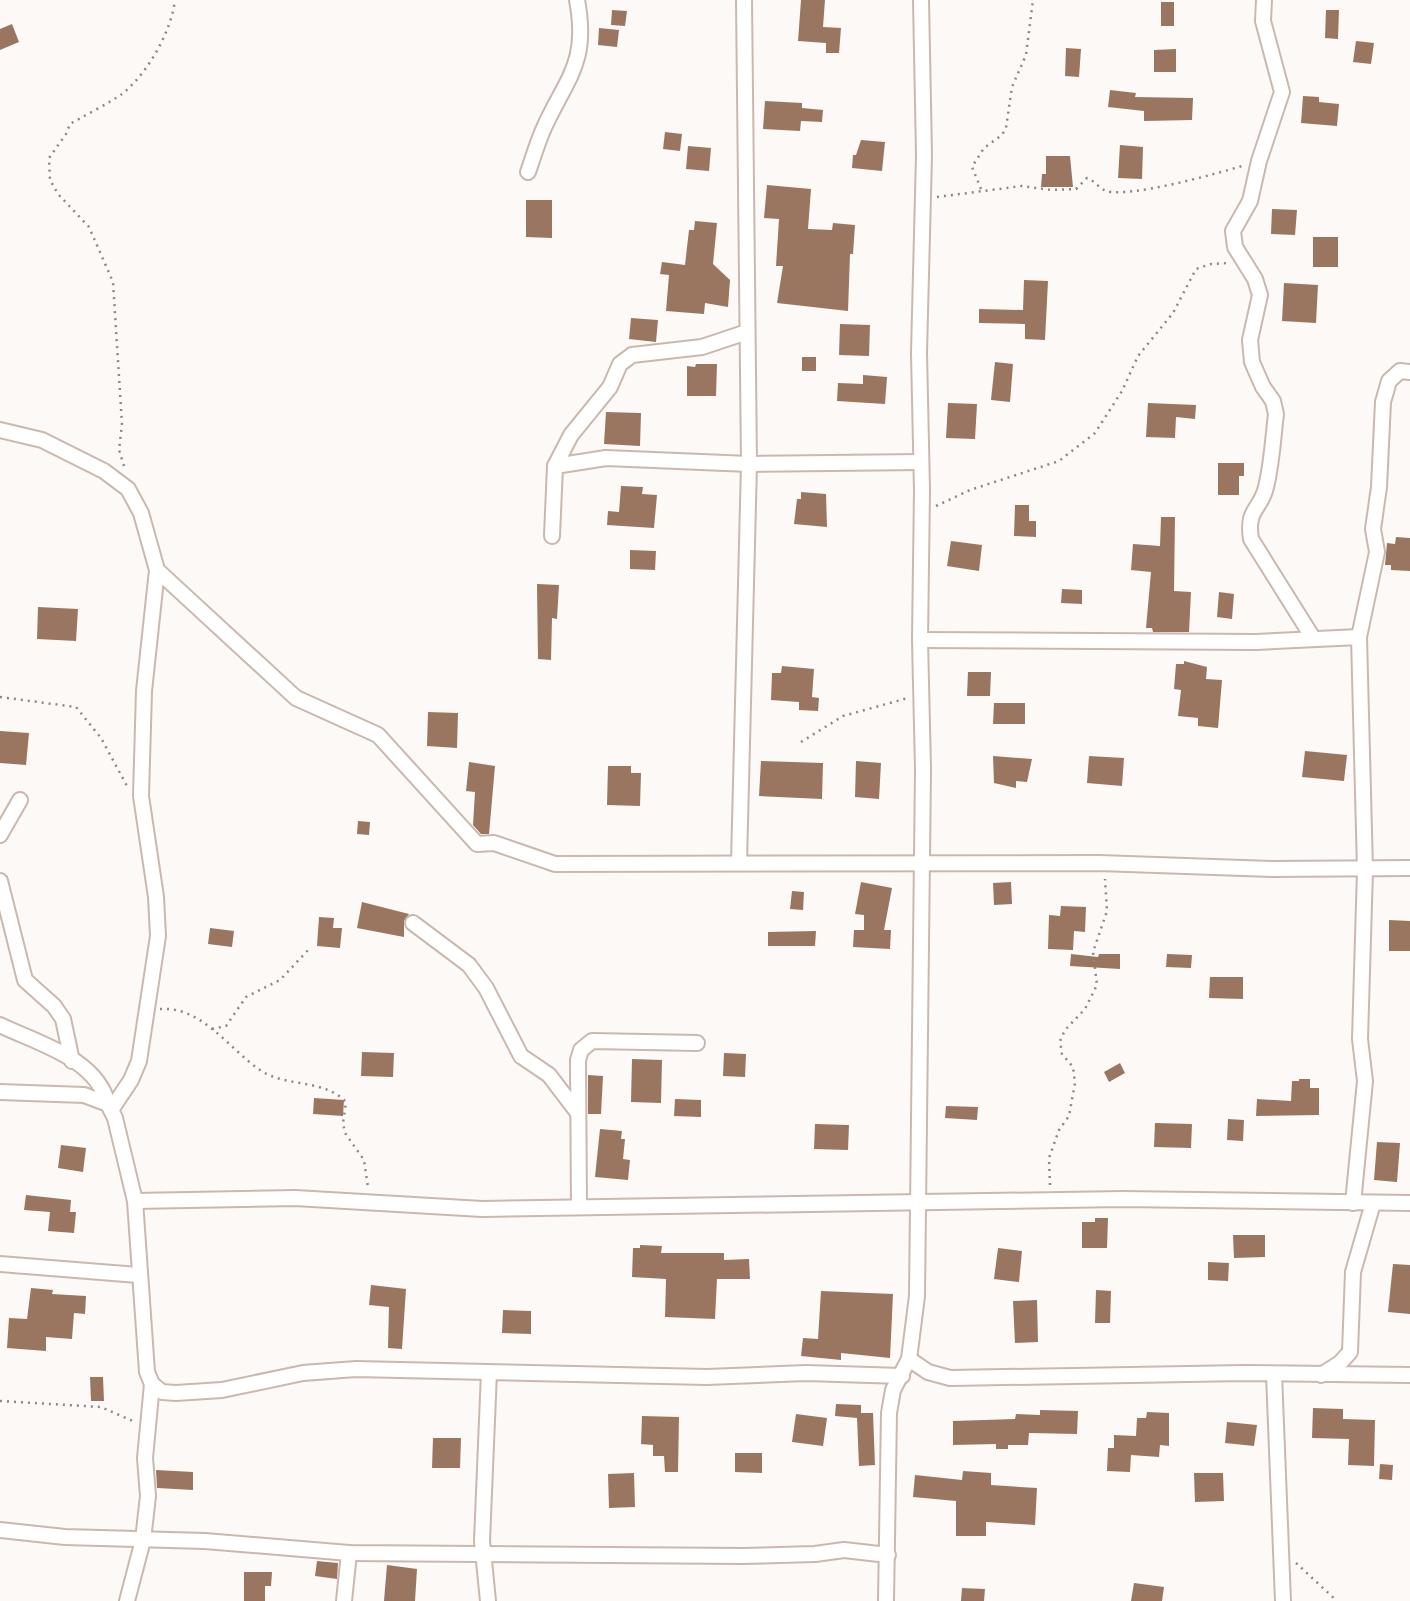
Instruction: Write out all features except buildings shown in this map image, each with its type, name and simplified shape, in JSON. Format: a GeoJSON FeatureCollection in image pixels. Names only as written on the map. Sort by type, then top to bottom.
{"type":"FeatureCollection","features":[{"type":"Feature","properties":{"kind":"street"},"geometry":{"type":"LineString","coordinates":[[528,172],[544,129],[575,71],[581,41],[577,0]]}},
{"type":"Feature","properties":{"kind":"street"},"geometry":{"type":"LineString","coordinates":[[739,863],[748,464],[744,0]]}},
{"type":"Feature","properties":{"kind":"street"},"geometry":{"type":"LineString","coordinates":[[886,1601],[889,1413],[893,1390],[909,1359],[917,1296],[921,862],[921,0]]}},
{"type":"Feature","properties":{"kind":"street"},"geometry":{"type":"LineString","coordinates":[[1265,0],[1263,21],[1282,92],[1259,161],[1250,201],[1233,232],[1235,247],[1255,279],[1260,295],[1250,340],[1252,362],[1263,387],[1273,401],[1276,414],[1266,490],[1252,512],[1251,539],[1313,638]]}},
{"type":"Feature","properties":{"kind":"street"},"geometry":{"type":"LineString","coordinates":[[552,536],[555,466],[571,435],[610,387],[620,364],[632,355],[702,347],[747,332]]}},
{"type":"Feature","properties":{"kind":"street"},"geometry":{"type":"LineString","coordinates":[[1353,1203],[1364,1081],[1360,997],[1364,870],[1359,636],[1377,552],[1373,529],[1379,487],[1383,402],[1389,381],[1400,371],[1410,372]]}},
{"type":"Feature","properties":{"kind":"street"},"geometry":{"type":"LineString","coordinates":[[0,430],[42,440],[104,471],[128,489],[141,513],[157,570],[144,691],[141,796],[156,897],[158,936],[139,1061],[131,1080],[109,1107]]}},
{"type":"Feature","properties":{"kind":"street"},"geometry":{"type":"LineString","coordinates":[[555,466],[607,458],[748,464],[921,463]]}},
{"type":"Feature","properties":{"kind":"street"},"geometry":{"type":"LineString","coordinates":[[157,570],[296,698],[379,735],[477,844],[494,843],[555,864],[921,862],[1104,863],[1364,870],[1410,868]]}},
{"type":"Feature","properties":{"kind":"street"},"geometry":{"type":"LineString","coordinates":[[920,640],[1256,642],[1359,636]]}},
{"type":"Feature","properties":{"kind":"street"},"geometry":{"type":"LineString","coordinates":[[0,835],[20,800]]}},
{"type":"Feature","properties":{"kind":"street"},"geometry":{"type":"LineString","coordinates":[[0,881],[25,980],[54,1006],[63,1019],[72,1061]]}},
{"type":"Feature","properties":{"kind":"street"},"geometry":{"type":"LineString","coordinates":[[413,923],[469,965],[486,988],[521,1056],[549,1075],[578,1114]]}},
{"type":"Feature","properties":{"kind":"street"},"geometry":{"type":"LineString","coordinates":[[0,1025],[72,1061],[95,1076],[104,1088],[135,1201],[139,1235],[138,1275],[147,1371],[152,1384],[147,1428],[148,1496],[143,1540],[127,1601]]}},
{"type":"Feature","properties":{"kind":"street"},"geometry":{"type":"LineString","coordinates":[[579,1207],[578,1060],[581,1050],[592,1041],[697,1043]]}},
{"type":"Feature","properties":{"kind":"street"},"geometry":{"type":"LineString","coordinates":[[0,1092],[84,1095],[109,1107]]}},
{"type":"Feature","properties":{"kind":"street"},"geometry":{"type":"LineString","coordinates":[[135,1201],[295,1198],[482,1209],[918,1205],[1122,1199],[1410,1203]]}},
{"type":"Feature","properties":{"kind":"street"},"geometry":{"type":"LineString","coordinates":[[1320,1376],[1340,1363],[1350,1352],[1353,1272],[1373,1203]]}},
{"type":"Feature","properties":{"kind":"street"},"geometry":{"type":"LineString","coordinates":[[0,1264],[138,1275]]}},
{"type":"Feature","properties":{"kind":"street"},"geometry":{"type":"LineString","coordinates":[[909,1359],[928,1372],[950,1378],[1410,1375]]}},
{"type":"Feature","properties":{"kind":"street"},"geometry":{"type":"LineString","coordinates":[[152,1384],[162,1392],[222,1390],[303,1373],[343,1370],[707,1377],[806,1374],[902,1376]]}},
{"type":"Feature","properties":{"kind":"street"},"geometry":{"type":"LineString","coordinates":[[488,1601],[483,1555],[489,1372]]}},
{"type":"Feature","properties":{"kind":"street"},"geometry":{"type":"LineString","coordinates":[[1274,1374],[1283,1601]]}},
{"type":"Feature","properties":{"kind":"street"},"geometry":{"type":"LineString","coordinates":[[0,1530],[65,1537],[349,1553],[743,1556],[815,1555],[844,1550],[888,1555]]}},
{"type":"Feature","properties":{"kind":"street"},"geometry":{"type":"LineString","coordinates":[[344,1601],[349,1553]]}},
{"type":"Feature","properties":{"kind":"path"},"geometry":{"type":"LineString","coordinates":[[128,489],[119,450],[122,424],[113,282],[89,227],[64,201],[50,180],[48,158],[70,124],[121,94],[150,61],[172,19],[175,0]]}},
{"type":"Feature","properties":{"kind":"path"},"geometry":{"type":"LineString","coordinates":[[981,190],[972,167],[984,148],[1002,135],[1006,128],[1012,87],[1026,55],[1033,0]]}},
{"type":"Feature","properties":{"kind":"path"},"geometry":{"type":"LineString","coordinates":[[923,199],[1022,186],[1051,190],[1076,189],[1087,178],[1106,191],[1146,188],[1196,181],[1259,161]]}},
{"type":"Feature","properties":{"kind":"path"},"geometry":{"type":"LineString","coordinates":[[921,515],[970,490],[1059,461],[1086,440],[1108,414],[1138,356],[1173,313],[1196,270],[1211,264],[1243,262]]}},
{"type":"Feature","properties":{"kind":"path"},"geometry":{"type":"LineString","coordinates":[[801,742],[843,716],[921,694]]}},
{"type":"Feature","properties":{"kind":"path"},"geometry":{"type":"LineString","coordinates":[[0,697],[76,706],[101,738],[128,788],[141,796]]}},
{"type":"Feature","properties":{"kind":"path"},"geometry":{"type":"LineString","coordinates":[[1054,1202],[1048,1177],[1049,1158],[1059,1130],[1069,1116],[1075,1083],[1073,1067],[1062,1054],[1060,1041],[1065,1030],[1085,1009],[1097,985],[1093,952],[1107,911],[1104,863]]}},
{"type":"Feature","properties":{"kind":"path"},"geometry":{"type":"LineString","coordinates":[[212,1028],[226,1026],[246,997],[280,980],[310,948]]}},
{"type":"Feature","properties":{"kind":"path"},"geometry":{"type":"LineString","coordinates":[[147,1010],[170,1008],[193,1015],[212,1028],[259,1070],[273,1077],[319,1086],[346,1102],[345,1133],[364,1160],[370,1204]]}},
{"type":"Feature","properties":{"kind":"path"},"geometry":{"type":"LineString","coordinates":[[0,1401],[101,1408],[147,1428]]}},
{"type":"Feature","properties":{"kind":"path"},"geometry":{"type":"LineString","coordinates":[[1283,1551],[1337,1601]]}}]}
